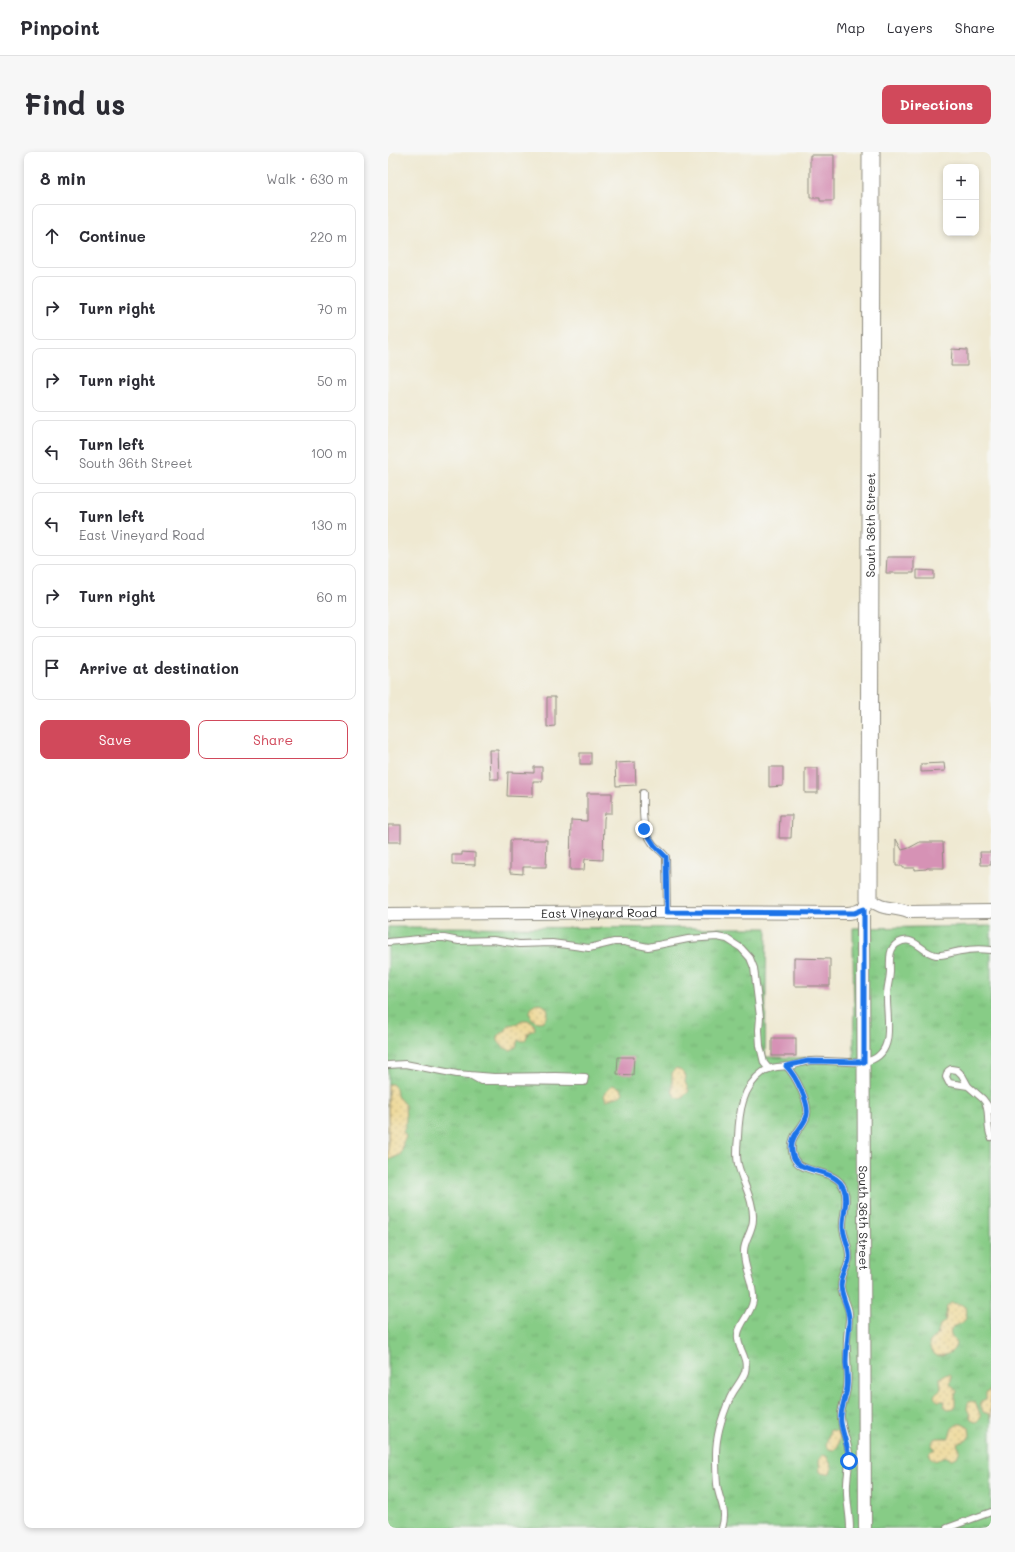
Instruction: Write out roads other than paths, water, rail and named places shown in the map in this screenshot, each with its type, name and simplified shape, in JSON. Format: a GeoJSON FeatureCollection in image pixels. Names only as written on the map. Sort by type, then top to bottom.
{"type":"FeatureCollection","features":[{"type":"Feature","properties":{"kind":"street","name":"South 36th Street"},"geometry":{"type":"LineString","coordinates":[[865,1528],[864,1062],[871,152]]}},
{"type":"Feature","properties":{"kind":"street"},"geometry":{"type":"LineString","coordinates":[[866,904],[876,904],[886,908],[908,912],[991,911]]}},
{"type":"Feature","properties":{"kind":"street","name":"East Vineyard Road"},"geometry":{"type":"LineString","coordinates":[[388,914],[667,912],[854,913],[866,904]]}},
{"type":"Feature","properties":{"kind":"lane"},"geometry":{"type":"LineString","coordinates":[[643,793],[642,820],[644,829],[652,842],[666,857],[667,912]]}},
{"type":"Feature","properties":{"kind":"lane"},"geometry":{"type":"LineString","coordinates":[[388,942],[444,938],[459,941],[493,940],[519,944],[552,943],[589,948],[614,942],[624,942],[648,947],[688,939],[717,937],[727,939],[741,948],[750,958],[754,968],[760,1018],[760,1046],[764,1063],[769,1069]]}},
{"type":"Feature","properties":{"kind":"lane"},"geometry":{"type":"LineString","coordinates":[[722,1528],[725,1519],[724,1508],[717,1484],[716,1453],[721,1426],[730,1399],[744,1373],[746,1361],[739,1343],[738,1334],[753,1302],[752,1290],[743,1252],[753,1220],[752,1209],[738,1164],[737,1149],[740,1108],[744,1096],[764,1071],[774,1067],[808,1061],[864,1062],[873,1060],[882,1053],[886,1044],[889,1028],[887,993],[890,976],[890,957],[892,950],[897,943],[907,941],[914,942],[927,952],[937,955],[975,949],[991,950]]}},
{"type":"Feature","properties":{"kind":"lane"},"geometry":{"type":"LineString","coordinates":[[388,1065],[406,1064],[446,1072],[494,1077],[585,1077],[584,1082],[481,1081],[470,1075]]}},
{"type":"Feature","properties":{"kind":"lane"},"geometry":{"type":"LineString","coordinates":[[786,1066],[801,1088],[807,1112],[806,1118],[796,1132],[793,1142],[792,1151],[794,1159],[799,1165],[830,1175],[837,1180],[844,1188],[846,1199],[843,1229],[849,1249],[849,1259],[841,1286],[849,1312],[849,1324],[847,1337],[847,1386],[841,1415],[841,1424],[849,1453],[847,1491],[850,1528]]}},
{"type":"Feature","properties":{"kind":"lane"},"geometry":{"type":"LineString","coordinates":[[968,1086],[991,1110]]}},
{"type":"Feature","properties":{"kind":"lane"},"geometry":{"type":"LineString","coordinates":[[984,1102],[987,1108],[987,1125],[991,1136]]}},
{"type":"Feature","properties":{"kind":"lane"},"geometry":{"type":"LineString","coordinates":[[947,1528],[991,1512]]}}]}
